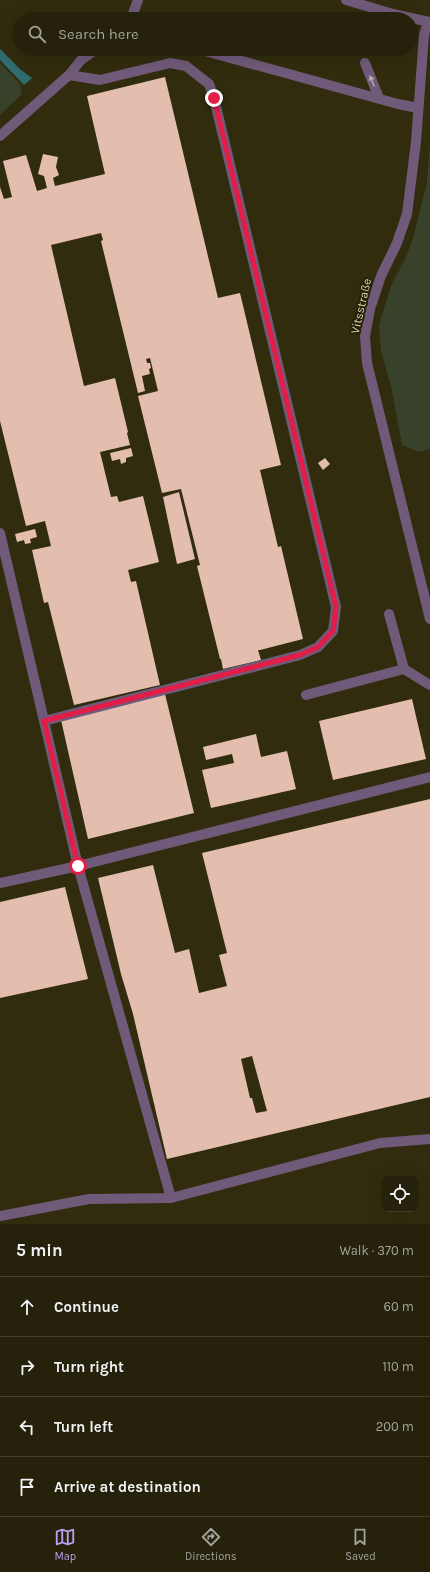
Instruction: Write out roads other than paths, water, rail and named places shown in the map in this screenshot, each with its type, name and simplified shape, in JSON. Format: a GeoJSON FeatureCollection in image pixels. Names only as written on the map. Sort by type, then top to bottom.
{"type":"FeatureCollection","features":[{"type":"Feature","properties":{"kind":"street"},"geometry":{"type":"LineString","coordinates":[[134,12],[138,0]]}},
{"type":"Feature","properties":{"kind":"street"},"geometry":{"type":"LineString","coordinates":[[346,0],[391,12]]}},
{"type":"Feature","properties":{"kind":"street"},"geometry":{"type":"LineString","coordinates":[[418,19],[429,22]]}},
{"type":"Feature","properties":{"kind":"street","name":"Vitsstraße"},"geometry":{"type":"LineString","coordinates":[[429,22],[424,35],[416,142],[407,214],[397,243],[381,276],[370,309],[365,336],[367,363],[430,619]]}},
{"type":"Feature","properties":{"kind":"street"},"geometry":{"type":"LineString","coordinates":[[0,136],[69,75],[81,60],[87,56]]}},
{"type":"Feature","properties":{"kind":"street"},"geometry":{"type":"LineString","coordinates":[[224,56],[398,104],[418,108]]}},
{"type":"Feature","properties":{"kind":"street"},"geometry":{"type":"LineString","coordinates":[[44,721],[300,655],[318,647],[333,631],[336,607],[214,98],[208,84],[186,66],[170,63],[100,80],[69,75]]}},
{"type":"Feature","properties":{"kind":"street"},"geometry":{"type":"LineString","coordinates":[[365,63],[379,98]]}},
{"type":"Feature","properties":{"kind":"street"},"geometry":{"type":"LineString","coordinates":[[0,533],[78,866],[171,1198]]}},
{"type":"Feature","properties":{"kind":"street"},"geometry":{"type":"LineString","coordinates":[[389,614],[404,669],[430,685]]}},
{"type":"Feature","properties":{"kind":"street"},"geometry":{"type":"LineString","coordinates":[[306,695],[404,669]]}},
{"type":"Feature","properties":{"kind":"street"},"geometry":{"type":"LineString","coordinates":[[0,883],[78,866],[430,777]]}},
{"type":"Feature","properties":{"kind":"street"},"geometry":{"type":"LineString","coordinates":[[0,1216],[89,1199],[171,1198],[380,1143],[430,1139]]}},
{"type":"Feature","properties":{"kind":"water"},"geometry":{"type":"Polygon","coordinates":[[[0,49],[21,70],[32,78],[24,85],[0,60],[0,49]]]}}]}
